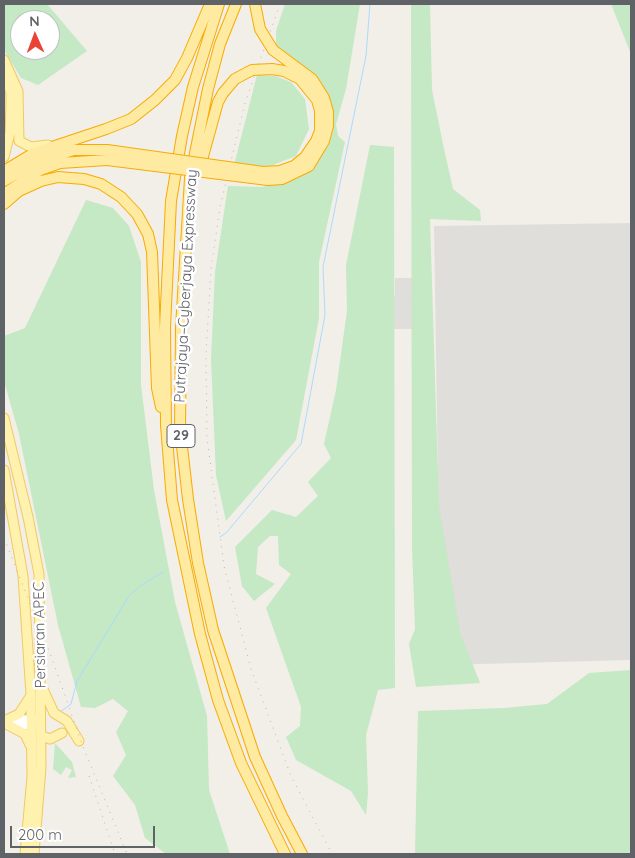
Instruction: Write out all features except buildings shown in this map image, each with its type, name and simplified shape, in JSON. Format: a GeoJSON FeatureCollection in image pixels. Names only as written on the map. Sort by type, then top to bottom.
{"type":"FeatureCollection","features":[{"type":"Feature","properties":{"kind":"highway"},"geometry":{"type":"LineString","coordinates":[[4,171],[34,153],[131,118],[155,100],[175,80],[187,58],[210,4]]}},
{"type":"Feature","properties":{"kind":"highway","name":"Putrajaya–Cyberjaya Expressway"},"geometry":{"type":"LineString","coordinates":[[218,4],[191,97],[171,201],[166,318],[166,425],[172,500],[202,644],[218,700],[241,763],[285,854]]}},
{"type":"Feature","properties":{"kind":"highway","name":"Putrajaya–Cyberjaya Expressway"},"geometry":{"type":"LineString","coordinates":[[236,4],[220,44],[197,138],[190,186],[184,272],[180,430],[198,563],[216,639],[255,758],[302,854]]}},
{"type":"Feature","properties":{"kind":"highway"},"geometry":{"type":"LineString","coordinates":[[4,181],[38,161],[74,150],[268,180],[282,179],[309,166],[324,141],[328,126],[328,112],[324,98],[312,79],[273,50],[260,29],[254,4]]}},
{"type":"Feature","properties":{"kind":"highway"},"geometry":{"type":"LineString","coordinates":[[4,194],[40,170],[53,165],[107,155],[264,172],[280,171],[294,166],[305,157],[316,141],[320,131],[320,111],[317,100],[300,79],[284,71],[272,69],[252,70],[235,79],[223,93],[218,102],[197,179],[184,272]]}},
{"type":"Feature","properties":{"kind":"highway"},"geometry":{"type":"LineString","coordinates":[[4,204],[19,191],[41,181],[58,177],[84,179],[101,184],[121,196],[137,214],[148,234],[152,252],[157,388],[166,425]]}},
{"type":"Feature","properties":{"kind":"main road"},"geometry":{"type":"LineString","coordinates":[[4,60],[18,91],[18,132],[20,142],[37,147],[71,141]]}},
{"type":"Feature","properties":{"kind":"main road"},"geometry":{"type":"LineString","coordinates":[[4,74],[11,92],[12,105],[10,133],[4,157]]}},
{"type":"Feature","properties":{"kind":"main road","name":"Persiaran APEC"},"geometry":{"type":"LineString","coordinates":[[4,418],[28,517],[39,574],[42,736],[34,854]]}},
{"type":"Feature","properties":{"kind":"main road","name":"Persiaran APEC"},"geometry":{"type":"LineString","coordinates":[[4,470],[23,576],[31,695],[32,777],[25,854]]}},
{"type":"Feature","properties":{"kind":"main road"},"geometry":{"type":"LineString","coordinates":[[41,687],[54,713],[68,721],[80,741]]}},
{"type":"Feature","properties":{"kind":"main road"},"geometry":{"type":"LineString","coordinates":[[5,723],[19,714],[31,695]]}},
{"type":"Feature","properties":{"kind":"main road"},"geometry":{"type":"LineString","coordinates":[[5,723],[32,722]]}},
{"type":"Feature","properties":{"kind":"main road"},"geometry":{"type":"LineString","coordinates":[[5,723],[25,734],[32,747]]}},
{"type":"Feature","properties":{"kind":"main road"},"geometry":{"type":"LineString","coordinates":[[42,736],[50,739],[62,733]]}},
{"type":"Feature","properties":{"kind":"shaded area"},"geometry":{"type":"Polygon","coordinates":[[[631,223],[631,660],[441,665],[434,226],[631,223]]]}},
{"type":"Feature","properties":{"kind":"shaded area"},"geometry":{"type":"Polygon","coordinates":[[[395,278],[413,278],[413,329],[390,329],[390,296],[395,295],[395,278]]]}},
{"type":"Feature","properties":{"kind":"green space"},"geometry":{"type":"Polygon","coordinates":[[[4,4],[47,4],[52,10],[10,10],[10,60],[4,50],[4,4]]]}},
{"type":"Feature","properties":{"kind":"green space"},"geometry":{"type":"Polygon","coordinates":[[[285,4],[360,4],[346,89],[336,124],[338,136],[345,142],[319,262],[319,318],[296,440],[226,521],[216,475],[211,359],[215,272],[228,186],[262,187],[290,180],[331,118],[276,47],[276,31],[285,4]]]}},
{"type":"Feature","properties":{"kind":"green space"},"geometry":{"type":"Polygon","coordinates":[[[411,4],[430,4],[432,90],[453,189],[480,210],[481,221],[430,219],[439,506],[460,632],[480,683],[416,687],[409,644],[415,629],[412,546],[411,4]]]}},
{"type":"Feature","properties":{"kind":"green space"},"geometry":{"type":"Polygon","coordinates":[[[611,4],[631,4],[631,54],[611,4]]]}},
{"type":"Feature","properties":{"kind":"green space"},"geometry":{"type":"Polygon","coordinates":[[[60,19],[87,51],[38,85],[21,78],[10,60],[60,60],[60,19]]]}},
{"type":"Feature","properties":{"kind":"green space"},"geometry":{"type":"Polygon","coordinates":[[[257,75],[275,76],[291,82],[305,99],[309,129],[296,156],[268,167],[234,165],[257,75]]]}},
{"type":"Feature","properties":{"kind":"green space"},"geometry":{"type":"Polygon","coordinates":[[[370,145],[394,147],[395,688],[378,690],[366,735],[368,793],[366,815],[351,791],[296,760],[286,737],[300,726],[301,707],[266,608],[291,574],[279,565],[278,536],[270,536],[258,547],[256,574],[275,584],[254,601],[242,586],[235,547],[272,510],[296,517],[318,496],[308,482],[331,458],[324,444],[336,390],[347,311],[346,265],[370,145]]]}},
{"type":"Feature","properties":{"kind":"green space"},"geometry":{"type":"Polygon","coordinates":[[[86,200],[113,208],[129,226],[141,262],[141,385],[154,490],[175,602],[207,716],[209,790],[230,854],[166,854],[145,838],[135,805],[113,776],[126,755],[116,732],[128,711],[113,699],[95,708],[81,707],[58,625],[19,434],[4,381],[4,336],[25,328],[86,200]]]}},
{"type":"Feature","properties":{"kind":"green space"},"geometry":{"type":"Polygon","coordinates":[[[631,670],[631,854],[415,854],[418,711],[504,708],[547,704],[589,673],[631,670]]]}},
{"type":"Feature","properties":{"kind":"green space"},"geometry":{"type":"Polygon","coordinates":[[[55,743],[72,762],[76,777],[68,778],[72,770],[66,767],[61,775],[53,769],[55,743]]]}},
{"type":"Feature","properties":{"kind":"waterway"},"geometry":{"type":"LineString","coordinates":[[220,537],[226,533],[301,444],[325,315],[323,267],[366,56],[370,4]]}},
{"type":"Feature","properties":{"kind":"waterway"},"geometry":{"type":"LineString","coordinates":[[60,712],[71,704],[77,681],[129,596],[140,586],[163,572]]}},
{"type":"Feature","properties":{"kind":"railway"},"geometry":{"type":"LineString","coordinates":[[280,4],[245,103],[220,207],[211,270],[206,354],[207,438],[224,566],[251,669],[291,776],[332,854]]}},
{"type":"Feature","properties":{"kind":"railway"},"geometry":{"type":"LineString","coordinates":[[4,538],[50,653],[82,744],[127,854]]}},
{"type":"Feature","properties":{"kind":"railway"},"geometry":{"type":"LineString","coordinates":[[89,776],[115,854]]}}]}
